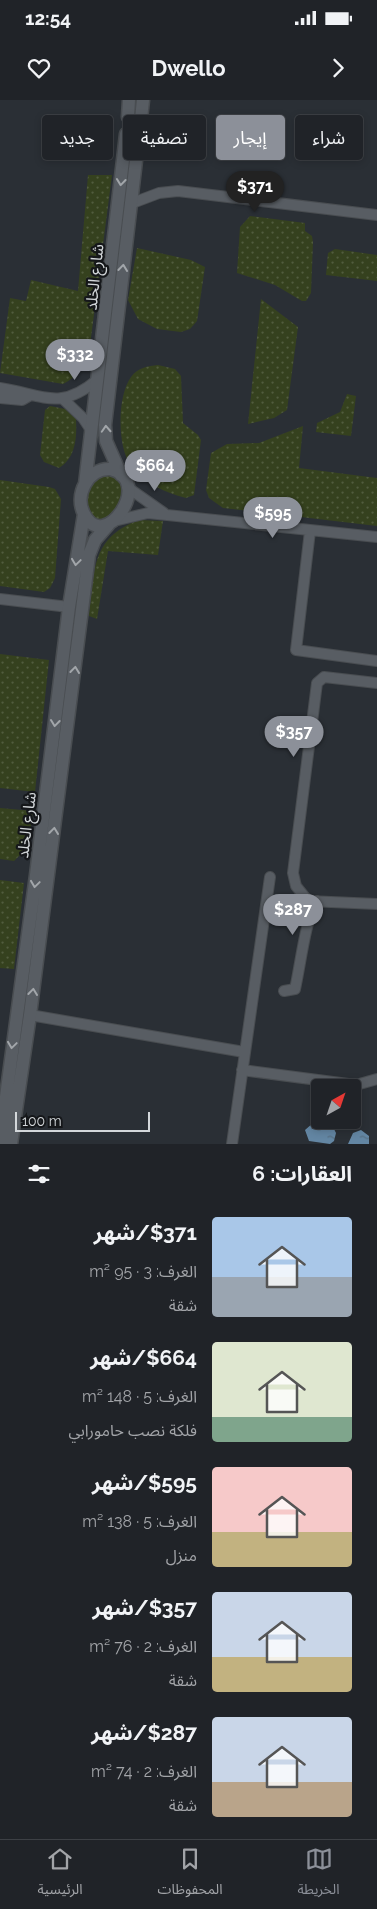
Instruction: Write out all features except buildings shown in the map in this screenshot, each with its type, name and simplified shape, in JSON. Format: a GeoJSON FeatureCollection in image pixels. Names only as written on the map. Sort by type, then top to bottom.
{"type":"FeatureCollection","features":[{"type":"Feature","properties":{"kind":"main road"},"geometry":{"type":"LineString","coordinates":[[128,115],[129,100]]}},
{"type":"Feature","properties":{"kind":"main road"},"geometry":{"type":"LineString","coordinates":[[141,115],[143,100]]}},
{"type":"Feature","properties":{"kind":"main road","name":"شارع الخلد"},"geometry":{"type":"LineString","coordinates":[[86,484],[97,380],[112,316],[130,204],[132,135],[112,316],[105,425],[106,441],[121,475]]}},
{"type":"Feature","properties":{"kind":"main road"},"geometry":{"type":"LineString","coordinates":[[103,469],[113,469],[121,475],[127,487],[126,504],[111,522],[96,525],[84,514],[81,500],[86,484],[94,473],[103,469]]}},
{"type":"Feature","properties":{"kind":"main road","name":"شارع الخلد"},"geometry":{"type":"LineString","coordinates":[[0,1141],[36,875],[69,607],[84,514]]}},
{"type":"Feature","properties":{"kind":"main road","name":"شارع الخلد"},"geometry":{"type":"LineString","coordinates":[[11,1144],[30,1015],[89,555],[99,534],[111,522]]}},
{"type":"Feature","properties":{"kind":"main road"},"geometry":{"type":"LineString","coordinates":[[0,1094],[8,1078]]}},
{"type":"Feature","properties":{"kind":"street"},"geometry":{"type":"LineString","coordinates":[[130,204],[159,193],[178,191],[377,215]]}},
{"type":"Feature","properties":{"kind":"street"},"geometry":{"type":"LineString","coordinates":[[0,388],[21,391],[29,396],[62,398],[74,396],[97,380]]}},
{"type":"Feature","properties":{"kind":"street"},"geometry":{"type":"LineString","coordinates":[[0,398],[22,400],[29,396]]}},
{"type":"Feature","properties":{"kind":"street"},"geometry":{"type":"LineString","coordinates":[[62,398],[83,418],[91,430]]}},
{"type":"Feature","properties":{"kind":"street"},"geometry":{"type":"LineString","coordinates":[[127,487],[153,507],[172,516]]}},
{"type":"Feature","properties":{"kind":"street"},"geometry":{"type":"LineString","coordinates":[[111,522],[148,513],[377,537]]}},
{"type":"Feature","properties":{"kind":"street"},"geometry":{"type":"LineString","coordinates":[[310,531],[296,650],[377,661]]}},
{"type":"Feature","properties":{"kind":"street"},"geometry":{"type":"LineString","coordinates":[[0,599],[69,607]]}},
{"type":"Feature","properties":{"kind":"street"},"geometry":{"type":"LineString","coordinates":[[377,683],[324,677],[317,683],[293,873],[296,886],[308,901],[377,904]]}},
{"type":"Feature","properties":{"kind":"street"},"geometry":{"type":"LineString","coordinates":[[232,1144],[270,877]]}},
{"type":"Feature","properties":{"kind":"street"},"geometry":{"type":"LineString","coordinates":[[284,991],[295,989],[309,919],[312,908],[317,901]]}},
{"type":"Feature","properties":{"kind":"street"},"geometry":{"type":"LineString","coordinates":[[30,1015],[244,1052]]}},
{"type":"Feature","properties":{"kind":"street"},"geometry":{"type":"LineString","coordinates":[[242,1070],[356,1085],[377,1078]]}},
{"type":"Feature","properties":{"kind":"green space"},"geometry":{"type":"Polygon","coordinates":[[[88,175],[112,175],[89,353],[79,371],[63,384],[0,373],[10,298],[26,301],[31,280],[78,291],[88,175]]]}},
{"type":"Feature","properties":{"kind":"green space"},"geometry":{"type":"Polygon","coordinates":[[[250,216],[305,223],[305,231],[312,236],[313,242],[311,293],[306,301],[302,301],[275,285],[237,273],[240,227],[250,216]]]}},
{"type":"Feature","properties":{"kind":"green space"},"geometry":{"type":"Polygon","coordinates":[[[137,248],[191,260],[205,267],[197,321],[190,329],[181,332],[157,329],[138,319],[128,300],[137,248]]]}},
{"type":"Feature","properties":{"kind":"green space"},"geometry":{"type":"Polygon","coordinates":[[[335,249],[377,255],[377,281],[326,275],[328,253],[335,249]]]}},
{"type":"Feature","properties":{"kind":"green space"},"geometry":{"type":"Polygon","coordinates":[[[261,299],[298,327],[287,410],[274,418],[248,424],[261,299]]]}},
{"type":"Feature","properties":{"kind":"green space"},"geometry":{"type":"Polygon","coordinates":[[[158,365],[175,369],[181,376],[183,423],[198,435],[201,440],[194,495],[186,498],[163,490],[142,478],[126,458],[123,447],[120,422],[126,386],[136,371],[158,365]]]}},
{"type":"Feature","properties":{"kind":"green space"},"geometry":{"type":"Polygon","coordinates":[[[347,394],[356,396],[351,436],[316,432],[317,423],[340,412],[347,394]]]}},
{"type":"Feature","properties":{"kind":"green space"},"geometry":{"type":"Polygon","coordinates":[[[50,406],[65,409],[76,419],[76,440],[72,453],[65,464],[59,468],[44,462],[40,455],[45,410],[50,406]]]}},
{"type":"Feature","properties":{"kind":"green space"},"geometry":{"type":"Polygon","coordinates":[[[303,426],[299,468],[377,478],[377,526],[223,508],[209,498],[206,490],[211,453],[227,444],[259,443],[303,426]]]}},
{"type":"Feature","properties":{"kind":"green space"},"geometry":{"type":"Polygon","coordinates":[[[106,474],[118,479],[123,489],[120,509],[102,521],[90,516],[85,498],[94,480],[106,474]]]}},
{"type":"Feature","properties":{"kind":"green space"},"geometry":{"type":"Polygon","coordinates":[[[0,480],[49,487],[55,489],[61,499],[55,578],[50,588],[44,592],[0,586],[0,480]]]}},
{"type":"Feature","properties":{"kind":"green space"},"geometry":{"type":"Polygon","coordinates":[[[139,520],[163,521],[158,555],[108,551],[97,619],[89,616],[92,585],[98,558],[103,546],[111,536],[123,527],[139,520]]]}},
{"type":"Feature","properties":{"kind":"green space"},"geometry":{"type":"Polygon","coordinates":[[[0,654],[49,660],[35,792],[0,788],[0,654]]]}},
{"type":"Feature","properties":{"kind":"green space"},"geometry":{"type":"Polygon","coordinates":[[[0,808],[33,811],[28,847],[14,861],[0,859],[0,808]]]}},
{"type":"Feature","properties":{"kind":"green space"},"geometry":{"type":"Polygon","coordinates":[[[0,880],[24,883],[14,969],[0,968],[0,880]]]}},
{"type":"Feature","properties":{"kind":"water"},"geometry":{"type":"Polygon","coordinates":[[[311,1125],[311,1129],[334,1129],[336,1133],[334,1141],[330,1144],[309,1141],[305,1130],[311,1125]]]}},
{"type":"Feature","properties":{"kind":"water"},"geometry":{"type":"Polygon","coordinates":[[[361,1130],[369,1136],[369,1144],[348,1144],[353,1133],[361,1130]]]}}]}
